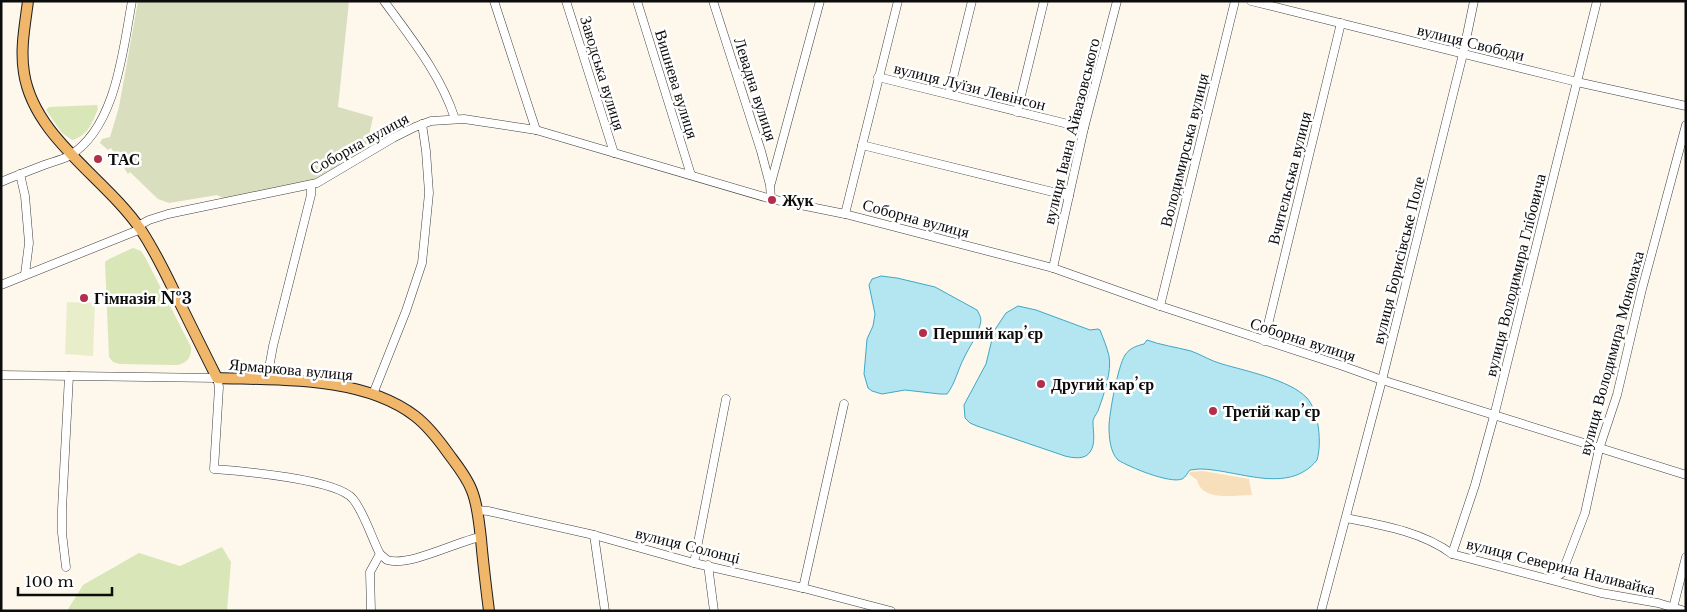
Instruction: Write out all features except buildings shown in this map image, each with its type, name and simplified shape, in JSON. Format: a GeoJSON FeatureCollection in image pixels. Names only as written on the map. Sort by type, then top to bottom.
{"type":"FeatureCollection","features":[{"type":"Feature","properties":{"kind":"main road"},"geometry":{"type":"LineString","coordinates":[[28,1],[22,53],[27,85],[41,116],[72,154],[118,200],[140,228],[160,262],[217,378]]}},
{"type":"Feature","properties":{"kind":"main road","name":"Ярмаркова вулиця"},"geometry":{"type":"LineString","coordinates":[[217,378],[328,384],[373,394],[390,400],[408,410],[430,430],[469,484],[477,510],[489,611]]}},
{"type":"Feature","properties":{"kind":"street"},"geometry":{"type":"LineString","coordinates":[[1,182],[72,154],[92,136],[109,101],[121,61],[132,1]]}},
{"type":"Feature","properties":{"kind":"street"},"geometry":{"type":"LineString","coordinates":[[384,1],[406,30],[438,80],[447,96],[455,119]]}},
{"type":"Feature","properties":{"kind":"street"},"geometry":{"type":"LineString","coordinates":[[494,1],[536,130]]}},
{"type":"Feature","properties":{"kind":"street","name":"Заводська вулиця"},"geometry":{"type":"LineString","coordinates":[[566,1],[614,153]]}},
{"type":"Feature","properties":{"kind":"street","name":"Вишнева вулиця"},"geometry":{"type":"LineString","coordinates":[[637,1],[691,175]]}},
{"type":"Feature","properties":{"kind":"street","name":"Левадна вулиця"},"geometry":{"type":"LineString","coordinates":[[713,1],[770,185]]}},
{"type":"Feature","properties":{"kind":"street"},"geometry":{"type":"LineString","coordinates":[[771,199],[770,185],[820,1]]}},
{"type":"Feature","properties":{"kind":"street"},"geometry":{"type":"LineString","coordinates":[[845,214],[898,1]]}},
{"type":"Feature","properties":{"kind":"street"},"geometry":{"type":"LineString","coordinates":[[949,94],[972,1]]}},
{"type":"Feature","properties":{"kind":"street"},"geometry":{"type":"LineString","coordinates":[[1017,112],[1044,1]]}},
{"type":"Feature","properties":{"kind":"street","name":"вулиця Івана Айвазовського"},"geometry":{"type":"LineString","coordinates":[[1053,268],[1084,128],[1117,1]]}},
{"type":"Feature","properties":{"kind":"street","name":"Володимирська вулиця"},"geometry":{"type":"LineString","coordinates":[[1160,306],[1235,1]]}},
{"type":"Feature","properties":{"kind":"street","name":"вулиця Свободи"},"geometry":{"type":"LineString","coordinates":[[1251,1],[1577,82],[1686,106]]}},
{"type":"Feature","properties":{"kind":"street","name":"вулиця Борисівське Поле"},"geometry":{"type":"LineString","coordinates":[[1321,611],[1382,380],[1463,54],[1474,1]]}},
{"type":"Feature","properties":{"kind":"street","name":"вулиця Володимира Глібовича"},"geometry":{"type":"LineString","coordinates":[[1452,554],[1494,416],[1597,1]]}},
{"type":"Feature","properties":{"kind":"street","name":"Вчительська вулиця"},"geometry":{"type":"LineString","coordinates":[[1264,340],[1341,23]]}},
{"type":"Feature","properties":{"kind":"street","name":"вулиця Луїзи Левінсон"},"geometry":{"type":"LineString","coordinates":[[878,77],[1084,128]]}},
{"type":"Feature","properties":{"kind":"street","name":"Соборна вулиця"},"geometry":{"type":"LineString","coordinates":[[1,285],[25,274],[51,266],[140,228],[150,220],[168,214],[311,186],[328,178],[393,138],[422,124],[436,120],[477,120],[536,130],[771,199],[845,214],[1053,268],[1382,380],[1686,475]]}},
{"type":"Feature","properties":{"kind":"street"},"geometry":{"type":"LineString","coordinates":[[373,394],[406,311],[422,263],[429,187],[422,124]]}},
{"type":"Feature","properties":{"kind":"street","name":"вулиця Володимира Мономаха"},"geometry":{"type":"LineString","coordinates":[[1549,579],[1562,573],[1585,513],[1599,449],[1617,395],[1642,289],[1686,124]]}},
{"type":"Feature","properties":{"kind":"street"},"geometry":{"type":"LineString","coordinates":[[862,146],[1069,196]]}},
{"type":"Feature","properties":{"kind":"street"},"geometry":{"type":"LineString","coordinates":[[20,174],[25,196],[29,236],[29,252],[25,274]]}},
{"type":"Feature","properties":{"kind":"street"},"geometry":{"type":"LineString","coordinates":[[267,380],[273,346],[311,195],[311,186]]}},
{"type":"Feature","properties":{"kind":"street","name":"Ярмаркова вулиця"},"geometry":{"type":"LineString","coordinates":[[1,376],[217,378]]}},
{"type":"Feature","properties":{"kind":"street"},"geometry":{"type":"LineString","coordinates":[[66,567],[62,533],[62,509],[69,376]]}},
{"type":"Feature","properties":{"kind":"street"},"geometry":{"type":"LineString","coordinates":[[217,378],[219,394],[214,469],[261,473],[313,483],[342,491],[355,502],[380,554],[387,560],[400,561],[432,553],[480,537]]}},
{"type":"Feature","properties":{"kind":"street"},"geometry":{"type":"LineString","coordinates":[[694,563],[726,398]]}},
{"type":"Feature","properties":{"kind":"street"},"geometry":{"type":"LineString","coordinates":[[803,588],[844,404]]}},
{"type":"Feature","properties":{"kind":"street","name":"вулиця Солонці"},"geometry":{"type":"LineString","coordinates":[[477,510],[594,535],[694,563],[803,588],[891,611]]}},
{"type":"Feature","properties":{"kind":"street","name":"вулиця Северина Наливайка"},"geometry":{"type":"LineString","coordinates":[[1346,518],[1398,530],[1439,544],[1452,554],[1601,592],[1685,611]]}},
{"type":"Feature","properties":{"kind":"street"},"geometry":{"type":"LineString","coordinates":[[594,535],[605,611]]}},
{"type":"Feature","properties":{"kind":"street"},"geometry":{"type":"LineString","coordinates":[[371,611],[370,572],[380,554]]}},
{"type":"Feature","properties":{"kind":"street"},"geometry":{"type":"LineString","coordinates":[[1673,608],[1686,557]]}},
{"type":"Feature","properties":{"kind":"street"},"geometry":{"type":"LineString","coordinates":[[708,565],[714,611]]}},
{"type":"Feature","properties":{"kind":"green space"},"geometry":{"type":"Polygon","coordinates":[[[138,1],[349,1],[338,107],[373,117],[366,149],[317,181],[227,200],[217,195],[169,203],[158,199],[130,172],[128,174],[111,148],[108,150],[100,143],[102,139],[110,137],[119,107],[138,1]]]}},
{"type":"Feature","properties":{"kind":"green space"},"geometry":{"type":"Polygon","coordinates":[[[97,105],[98,109],[89,128],[82,135],[72,140],[62,133],[46,110],[49,107],[97,105]]]}},
{"type":"Feature","properties":{"kind":"green space"},"geometry":{"type":"Polygon","coordinates":[[[133,248],[141,251],[145,257],[191,347],[189,357],[183,363],[176,365],[120,364],[113,362],[109,357],[105,262],[133,248]]]}},
{"type":"Feature","properties":{"kind":"green space"},"geometry":{"type":"Polygon","coordinates":[[[67,302],[95,303],[93,356],[65,354],[67,302]]]}},
{"type":"Feature","properties":{"kind":"green space"},"geometry":{"type":"Polygon","coordinates":[[[222,547],[231,562],[227,611],[67,611],[83,585],[139,553],[180,566],[222,547]]]}},
{"type":"Feature","properties":{"kind":"sand"},"geometry":{"type":"Polygon","coordinates":[[[1203,471],[1249,479],[1252,495],[1220,496],[1205,492],[1197,480],[1189,474],[1190,472],[1203,471]]]}},
{"type":"Feature","properties":{"kind":"water","name":"Перший кар’єр"},"geometry":{"type":"Polygon","coordinates":[[[881,276],[935,287],[977,310],[981,321],[979,329],[947,394],[905,390],[882,394],[868,388],[864,374],[867,339],[873,326],[875,314],[869,285],[872,279],[881,276]]]}},
{"type":"Feature","properties":{"kind":"water","name":"Другий кар’єр"},"geometry":{"type":"Polygon","coordinates":[[[1018,306],[1036,310],[1090,330],[1100,330],[1110,362],[1103,396],[1093,420],[1093,445],[1088,455],[1075,458],[1065,456],[977,426],[965,418],[964,405],[986,364],[994,331],[1006,313],[1018,306]]]}},
{"type":"Feature","properties":{"kind":"water","name":"Третій кар’єр"},"geometry":{"type":"Polygon","coordinates":[[[1147,340],[1191,351],[1218,363],[1279,381],[1299,392],[1311,404],[1317,419],[1319,445],[1317,460],[1305,471],[1292,477],[1277,479],[1261,478],[1199,469],[1190,470],[1182,479],[1176,480],[1150,474],[1118,460],[1112,449],[1109,427],[1117,379],[1125,355],[1133,348],[1144,344],[1147,340]]]}},
{"type":"Feature","properties":{"kind":"place","name":"ТАС"},"geometry":{"type":"Point","coordinates":[98,159]}},
{"type":"Feature","properties":{"kind":"place","name":"Жук"},"geometry":{"type":"Point","coordinates":[772,200]}},
{"type":"Feature","properties":{"kind":"place","name":"Гімназія №3"},"geometry":{"type":"Point","coordinates":[84,298]}},
{"type":"Feature","properties":{"kind":"place","name":"Перший кар’єр"},"geometry":{"type":"Point","coordinates":[923,333]}},
{"type":"Feature","properties":{"kind":"place","name":"Другий кар’єр"},"geometry":{"type":"Point","coordinates":[1041,384]}},
{"type":"Feature","properties":{"kind":"place","name":"Третій кар’єр"},"geometry":{"type":"Point","coordinates":[1213,411]}}]}
